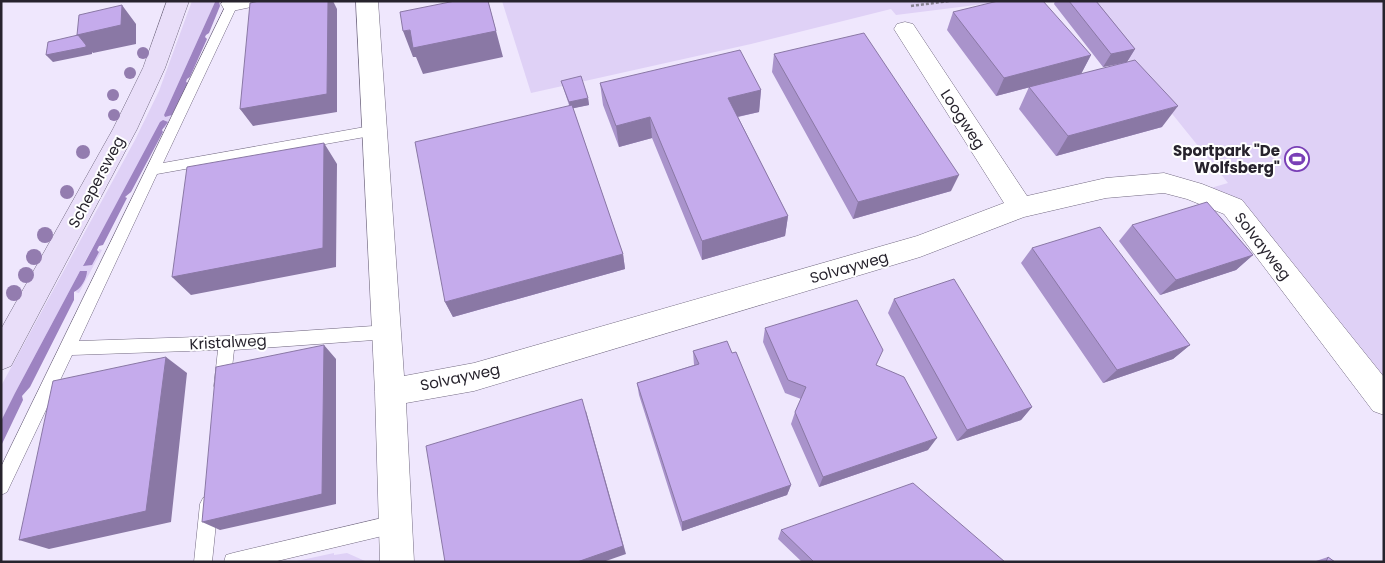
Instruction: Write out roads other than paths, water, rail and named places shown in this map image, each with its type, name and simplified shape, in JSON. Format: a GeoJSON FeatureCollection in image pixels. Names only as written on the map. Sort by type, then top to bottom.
{"type":"FeatureCollection","features":[{"type":"Feature","properties":{"kind":"street","name":"Schepersweg"},"geometry":{"type":"LineString","coordinates":[[1,357],[124,129],[154,68],[178,1]]}},
{"type":"Feature","properties":{"kind":"street"},"geometry":{"type":"LineString","coordinates":[[367,1],[388,332],[397,562]]}},
{"type":"Feature","properties":{"kind":"street","name":"Loogweg"},"geometry":{"type":"LineString","coordinates":[[907,18],[1022,208]]}},
{"type":"Feature","properties":{"kind":"street","name":"Solvayweg"},"geometry":{"type":"LineString","coordinates":[[390,392],[474,377],[920,246],[1022,208],[1106,188],[1164,183],[1193,191],[1233,207],[1384,401]]}},
{"type":"Feature","properties":{"kind":"lane"},"geometry":{"type":"LineString","coordinates":[[1,486],[152,170],[240,2]]}},
{"type":"Feature","properties":{"kind":"lane"},"geometry":{"type":"LineString","coordinates":[[152,170],[376,130]]}},
{"type":"Feature","properties":{"kind":"lane","name":"Kristalweg"},"geometry":{"type":"LineString","coordinates":[[67,348],[227,343],[388,332]]}},
{"type":"Feature","properties":{"kind":"lane"},"geometry":{"type":"LineString","coordinates":[[220,403],[227,343]]}},
{"type":"Feature","properties":{"kind":"lane"},"geometry":{"type":"LineString","coordinates":[[203,562],[210,492]]}},
{"type":"Feature","properties":{"kind":"lane"},"geometry":{"type":"LineString","coordinates":[[233,562],[395,524]]}},
{"type":"Feature","properties":{"kind":"place","name":"Sportpark \"De Wolfsberg\""},"geometry":{"type":"Point","coordinates":[1297,159]}}]}
